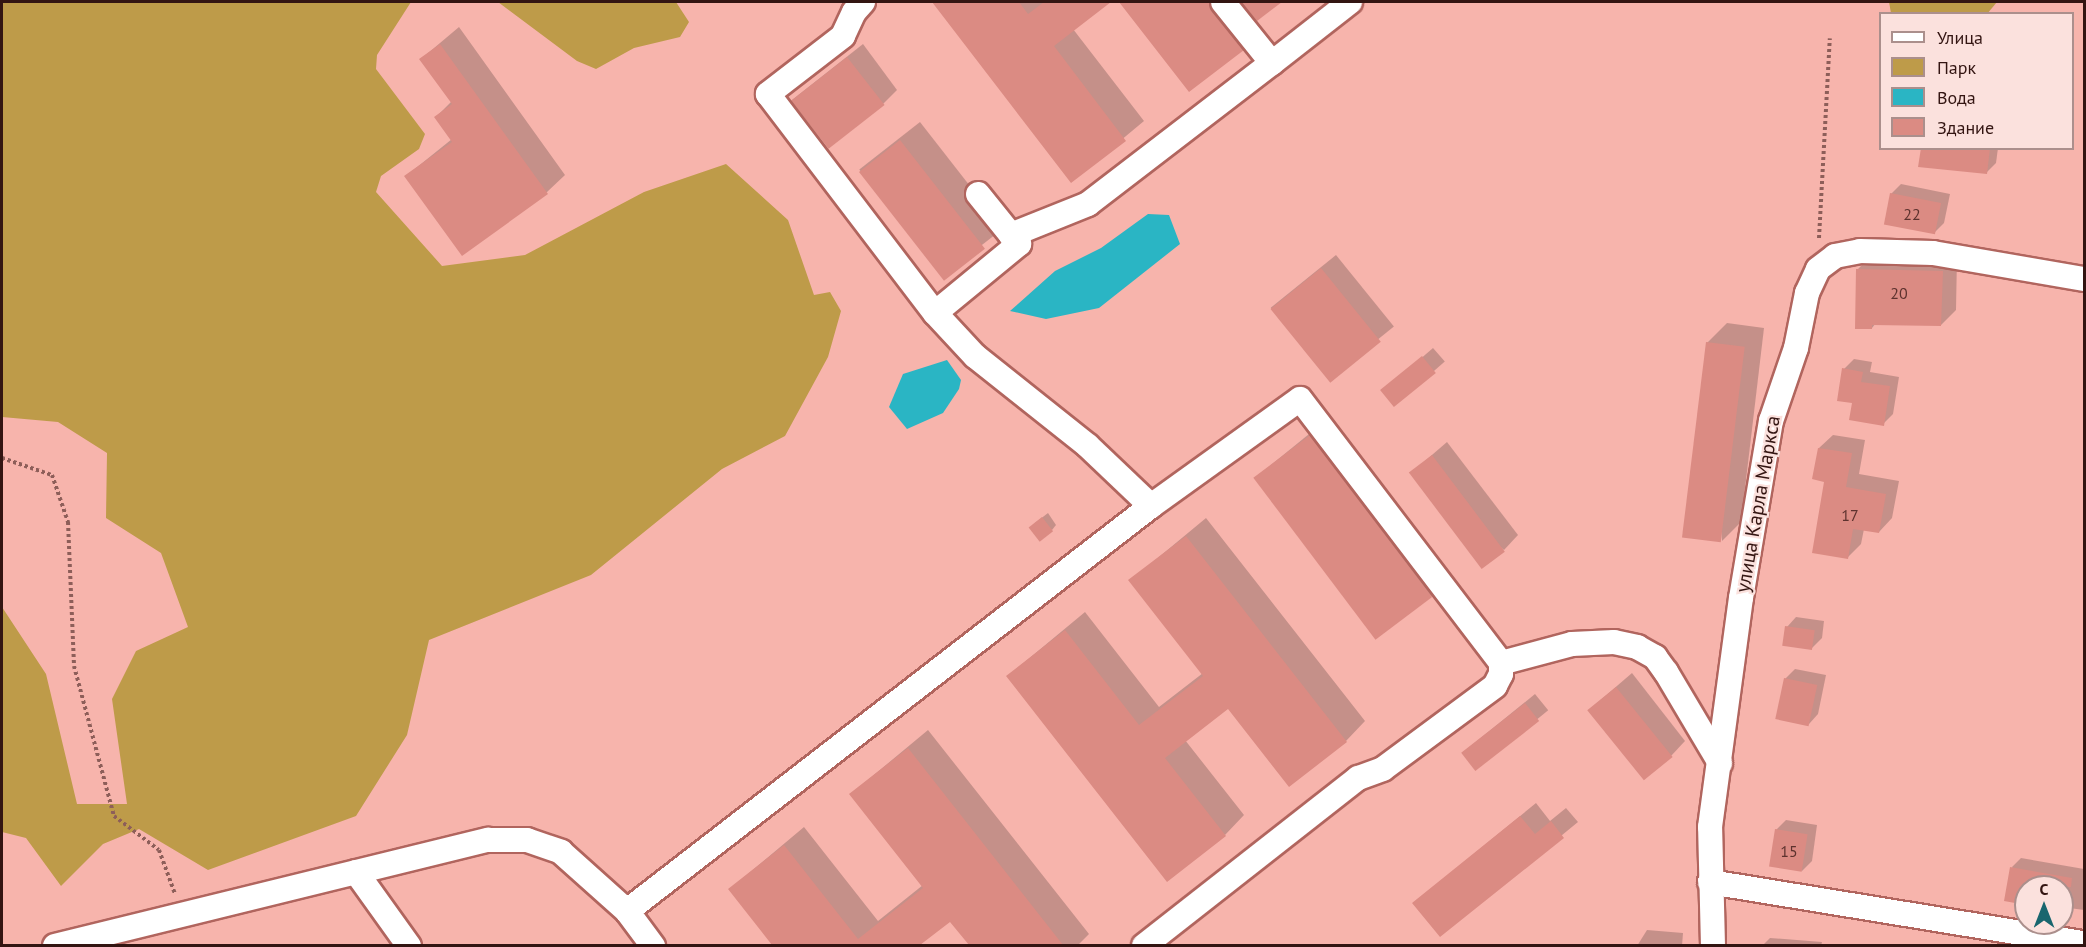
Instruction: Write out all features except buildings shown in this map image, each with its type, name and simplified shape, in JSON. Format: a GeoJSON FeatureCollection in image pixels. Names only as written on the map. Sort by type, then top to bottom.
{"type":"FeatureCollection","features":[{"type":"Feature","properties":{"kind":"street"},"geometry":{"type":"LineString","coordinates":[[863,2],[854,12],[843,36],[768,94],[935,313],[975,356],[1088,446],[1151,506]]}},
{"type":"Feature","properties":{"kind":"street"},"geometry":{"type":"LineString","coordinates":[[1223,2],[1272,63]]}},
{"type":"Feature","properties":{"kind":"street"},"geometry":{"type":"LineString","coordinates":[[1011,235],[1088,204],[1350,2]]}},
{"type":"Feature","properties":{"kind":"street"},"geometry":{"type":"LineString","coordinates":[[935,313],[1019,244],[978,194]]}},
{"type":"Feature","properties":{"kind":"street"},"geometry":{"type":"LineString","coordinates":[[1818,269],[1834,256],[1860,251],[1933,253],[2085,279]]}},
{"type":"Feature","properties":{"kind":"street","name":"улица Карла Маркса"},"geometry":{"type":"LineString","coordinates":[[1713,945],[1710,827],[1742,598],[1771,421],[1796,348],[1807,294],[1818,269]]}},
{"type":"Feature","properties":{"kind":"street"},"geometry":{"type":"LineString","coordinates":[[627,912],[1151,506],[1300,399],[1501,663]]}},
{"type":"Feature","properties":{"kind":"street"},"geometry":{"type":"LineString","coordinates":[[1501,663],[1572,644],[1614,642],[1637,647],[1655,657],[1666,672],[1720,763]]}},
{"type":"Feature","properties":{"kind":"street"},"geometry":{"type":"LineString","coordinates":[[1144,945],[1358,778],[1383,769],[1495,686],[1501,663]]}},
{"type":"Feature","properties":{"kind":"street"},"geometry":{"type":"LineString","coordinates":[[55,945],[184,917],[488,840],[527,840],[561,852],[627,912],[653,945]]}},
{"type":"Feature","properties":{"kind":"street"},"geometry":{"type":"LineString","coordinates":[[356,872],[409,945]]}},
{"type":"Feature","properties":{"kind":"street"},"geometry":{"type":"LineString","coordinates":[[1710,882],[2085,943]]}},
{"type":"Feature","properties":{"kind":"path"},"geometry":{"type":"LineString","coordinates":[[1818,269],[1830,38]]}},
{"type":"Feature","properties":{"kind":"path"},"geometry":{"type":"LineString","coordinates":[[2,458],[52,475],[68,522],[74,666],[114,816],[159,850],[184,917]]}},
{"type":"Feature","properties":{"kind":"green space"},"geometry":{"type":"Polygon","coordinates":[[[2,2],[411,2],[377,55],[376,69],[425,134],[419,149],[381,176],[376,192],[442,266],[525,255],[644,192],[726,164],[788,220],[814,295],[830,292],[841,311],[828,357],[785,436],[722,469],[591,575],[429,640],[407,735],[356,816],[208,870],[139,829],[103,844],[61,886],[26,838],[2,832],[2,607],[46,674],[77,804],[127,804],[112,699],[136,651],[188,627],[161,553],[106,518],[107,453],[58,422],[2,417],[2,2]]]}},
{"type":"Feature","properties":{"kind":"green space"},"geometry":{"type":"Polygon","coordinates":[[[498,2],[676,2],[689,22],[680,37],[634,48],[596,69],[577,61],[498,2]]]}},
{"type":"Feature","properties":{"kind":"green space"},"geometry":{"type":"Polygon","coordinates":[[[1889,2],[1997,2],[1989,12],[1891,12],[1889,2]]]}},
{"type":"Feature","properties":{"kind":"water"},"geometry":{"type":"Polygon","coordinates":[[[1148,214],[1169,215],[1180,244],[1099,308],[1046,319],[1010,311],[1055,271],[1101,248],[1148,214]]]}},
{"type":"Feature","properties":{"kind":"water"},"geometry":{"type":"Polygon","coordinates":[[[947,360],[961,380],[959,389],[943,413],[907,429],[889,407],[903,374],[947,360]]]}}]}
